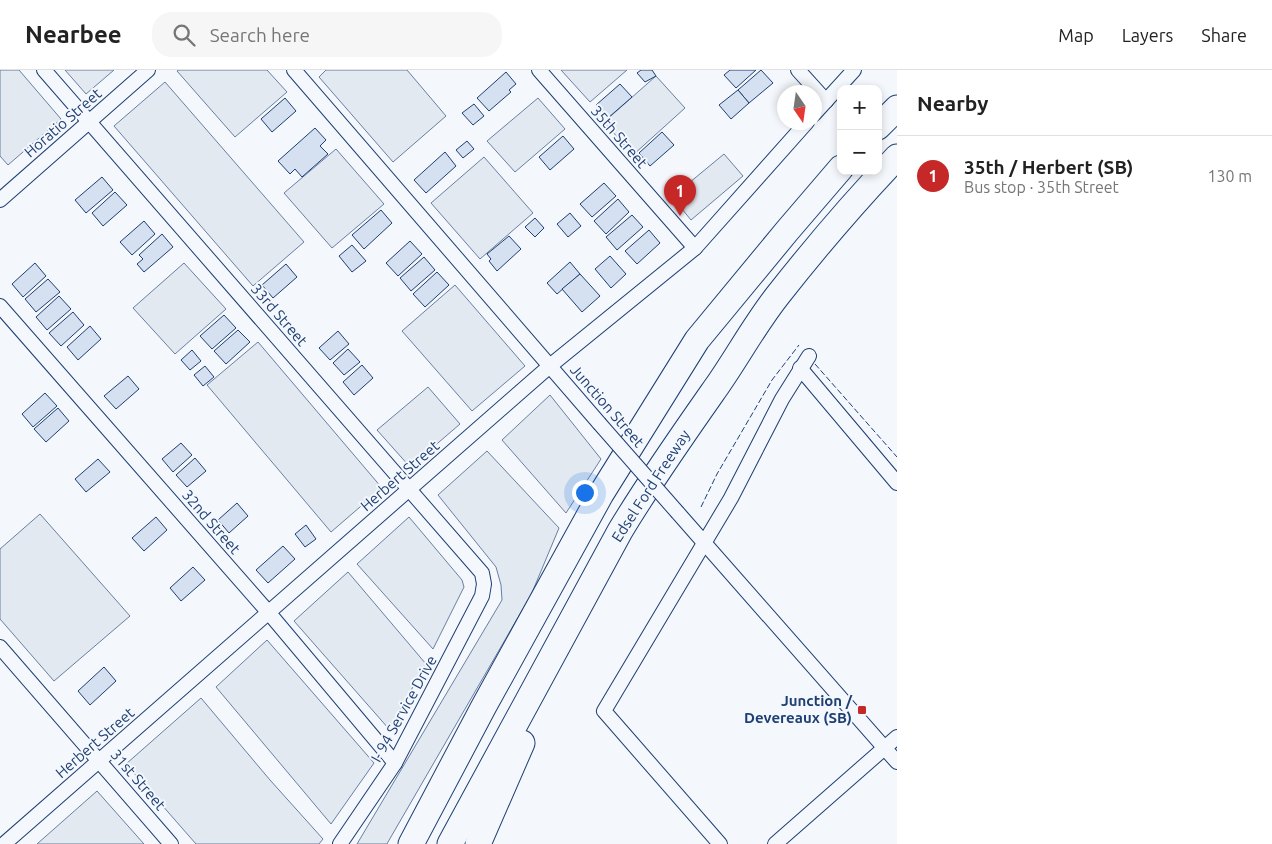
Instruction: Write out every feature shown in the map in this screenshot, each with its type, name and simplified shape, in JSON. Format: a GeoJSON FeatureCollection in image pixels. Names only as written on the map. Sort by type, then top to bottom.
{"type":"FeatureCollection","features":[{"type":"Feature","properties":{"kind":"highway"},"geometry":{"type":"LineString","coordinates":[[882,123],[897,108]]}},
{"type":"Feature","properties":{"kind":"highway","name":"Edsel Ford Freeway"},"geometry":{"type":"LineString","coordinates":[[450,844],[620,531],[752,331],[778,295],[897,157]]}},
{"type":"Feature","properties":{"kind":"highway"},"geometry":{"type":"LineString","coordinates":[[411,844],[484,706],[601,494],[698,340],[787,230],[837,173]]}},
{"type":"Feature","properties":{"kind":"highway"},"geometry":{"type":"LineString","coordinates":[[478,844],[522,743],[535,690]]}},
{"type":"Feature","properties":{"kind":"highway"},"geometry":{"type":"LineString","coordinates":[[399,844],[429,809]]}},
{"type":"Feature","properties":{"kind":"street","name":"33rd Street"},"geometry":{"type":"LineString","coordinates":[[44,70],[479,569],[482,573],[484,584]]}},
{"type":"Feature","properties":{"kind":"street","name":"Horatio Street"},"geometry":{"type":"LineString","coordinates":[[0,200],[148,70]]}},
{"type":"Feature","properties":{"kind":"street","name":"Junction Street"},"geometry":{"type":"LineString","coordinates":[[294,70],[551,365],[599,423],[705,541],[897,762]]}},
{"type":"Feature","properties":{"kind":"street","name":"35th Street"},"geometry":{"type":"LineString","coordinates":[[539,70],[695,248]]}},
{"type":"Feature","properties":{"kind":"street"},"geometry":{"type":"LineString","coordinates":[[798,70],[826,101]]}},
{"type":"Feature","properties":{"kind":"street"},"geometry":{"type":"LineString","coordinates":[[822,105],[854,70]]}},
{"type":"Feature","properties":{"kind":"street","name":"Herbert Street"},"geometry":{"type":"LineString","coordinates":[[4,844],[551,365],[695,248],[800,130]]}},
{"type":"Feature","properties":{"kind":"street","name":"32nd Street"},"geometry":{"type":"LineString","coordinates":[[0,306],[268,613],[395,763]]}},
{"type":"Feature","properties":{"kind":"street"},"geometry":{"type":"LineString","coordinates":[[720,844],[604,712],[731,498],[782,399],[809,356]]}},
{"type":"Feature","properties":{"kind":"street"},"geometry":{"type":"LineString","coordinates":[[800,368],[897,483]]}},
{"type":"Feature","properties":{"kind":"street","name":"I- 94 Service Drive"},"geometry":{"type":"LineString","coordinates":[[340,844],[395,763],[482,596],[484,584]]}},
{"type":"Feature","properties":{"kind":"street","name":"31st Street"},"geometry":{"type":"LineString","coordinates":[[0,647],[172,844]]}},
{"type":"Feature","properties":{"kind":"street"},"geometry":{"type":"LineString","coordinates":[[776,844],[897,738]]}},
{"type":"Feature","properties":{"kind":"shaded area"},"geometry":{"type":"Polygon","coordinates":[[[0,70],[19,70],[61,119],[8,165],[0,156],[0,70]]]}},
{"type":"Feature","properties":{"kind":"shaded area"},"geometry":{"type":"Polygon","coordinates":[[[65,70],[114,70],[86,94],[65,70]]]}},
{"type":"Feature","properties":{"kind":"shaded area"},"geometry":{"type":"Polygon","coordinates":[[[267,70],[287,92],[235,137],[177,71],[267,70]]]}},
{"type":"Feature","properties":{"kind":"shaded area"},"geometry":{"type":"Polygon","coordinates":[[[326,70],[407,70],[446,116],[393,162],[319,77],[326,70]]]}},
{"type":"Feature","properties":{"kind":"shaded area"},"geometry":{"type":"Polygon","coordinates":[[[561,70],[627,70],[590,102],[561,70]]]}},
{"type":"Feature","properties":{"kind":"shaded area"},"geometry":{"type":"Polygon","coordinates":[[[656,76],[685,108],[633,155],[604,122],[656,76]]]}},
{"type":"Feature","properties":{"kind":"shaded area"},"geometry":{"type":"Polygon","coordinates":[[[165,82],[304,242],[253,286],[114,126],[165,82]]]}},
{"type":"Feature","properties":{"kind":"shaded area"},"geometry":{"type":"Polygon","coordinates":[[[538,98],[565,129],[515,172],[487,141],[538,98]]]}},
{"type":"Feature","properties":{"kind":"shaded area"},"geometry":{"type":"Polygon","coordinates":[[[336,149],[384,204],[332,248],[284,193],[336,149]]]}},
{"type":"Feature","properties":{"kind":"shaded area"},"geometry":{"type":"Polygon","coordinates":[[[724,154],[743,176],[691,220],[672,197],[724,154]]]}},
{"type":"Feature","properties":{"kind":"shaded area"},"geometry":{"type":"Polygon","coordinates":[[[484,157],[533,213],[480,259],[431,203],[484,157]]]}},
{"type":"Feature","properties":{"kind":"shaded area"},"geometry":{"type":"Polygon","coordinates":[[[184,263],[226,309],[175,354],[133,308],[184,263]]]}},
{"type":"Feature","properties":{"kind":"shaded area"},"geometry":{"type":"Polygon","coordinates":[[[455,285],[525,366],[472,411],[402,331],[455,285]]]}},
{"type":"Feature","properties":{"kind":"shaded area"},"geometry":{"type":"Polygon","coordinates":[[[258,342],[382,488],[331,532],[207,385],[258,342]]]}},
{"type":"Feature","properties":{"kind":"shaded area"},"geometry":{"type":"Polygon","coordinates":[[[428,387],[460,424],[410,467],[377,430],[428,387]]]}},
{"type":"Feature","properties":{"kind":"shaded area"},"geometry":{"type":"Polygon","coordinates":[[[550,395],[601,459],[566,513],[502,440],[550,395]]]}},
{"type":"Feature","properties":{"kind":"shaded area"},"geometry":{"type":"Polygon","coordinates":[[[487,451],[559,528],[531,595],[387,844],[357,844],[502,600],[501,585],[496,567],[438,495],[487,451]]]}},
{"type":"Feature","properties":{"kind":"shaded area"},"geometry":{"type":"Polygon","coordinates":[[[40,514],[130,616],[54,681],[0,619],[0,549],[40,514]]]}},
{"type":"Feature","properties":{"kind":"shaded area"},"geometry":{"type":"Polygon","coordinates":[[[409,517],[462,580],[464,587],[433,649],[357,564],[409,517]]]}},
{"type":"Feature","properties":{"kind":"shaded area"},"geometry":{"type":"Polygon","coordinates":[[[348,572],[426,664],[389,729],[294,621],[348,572]]]}},
{"type":"Feature","properties":{"kind":"shaded area"},"geometry":{"type":"Polygon","coordinates":[[[267,640],[374,763],[331,824],[216,687],[267,640]]]}},
{"type":"Feature","properties":{"kind":"shaded area"},"geometry":{"type":"Polygon","coordinates":[[[201,698],[323,839],[319,844],[196,844],[126,764],[201,698]]]}},
{"type":"Feature","properties":{"kind":"shaded area"},"geometry":{"type":"Polygon","coordinates":[[[97,791],[144,844],[37,844],[97,791]]]}},
{"type":"Feature","properties":{"kind":"building"},"geometry":{"type":"Polygon","coordinates":[[[641,70],[652,70],[656,76],[645,82],[637,73],[641,70]]]}},
{"type":"Feature","properties":{"kind":"building"},"geometry":{"type":"Polygon","coordinates":[[[730,70],[756,70],[736,88],[724,75],[730,70]]]}},
{"type":"Feature","properties":{"kind":"building"},"geometry":{"type":"Polygon","coordinates":[[[761,70],[773,83],[749,103],[738,90],[761,70]]]}},
{"type":"Feature","properties":{"kind":"building"},"geometry":{"type":"Polygon","coordinates":[[[506,72],[516,84],[509,90],[511,92],[489,111],[477,98],[506,72]]]}},
{"type":"Feature","properties":{"kind":"building"},"geometry":{"type":"Polygon","coordinates":[[[620,84],[632,97],[608,118],[596,105],[620,84]]]}},
{"type":"Feature","properties":{"kind":"building"},"geometry":{"type":"Polygon","coordinates":[[[738,90],[749,103],[731,119],[719,105],[738,90]]]}},
{"type":"Feature","properties":{"kind":"building"},"geometry":{"type":"Polygon","coordinates":[[[285,98],[296,111],[272,132],[261,119],[285,98]]]}},
{"type":"Feature","properties":{"kind":"building"},"geometry":{"type":"Polygon","coordinates":[[[474,104],[484,116],[473,125],[462,113],[474,104]]]}},
{"type":"Feature","properties":{"kind":"building"},"geometry":{"type":"Polygon","coordinates":[[[315,128],[326,140],[320,146],[328,154],[302,177],[295,169],[290,174],[278,161],[315,128]]]}},
{"type":"Feature","properties":{"kind":"building"},"geometry":{"type":"Polygon","coordinates":[[[662,132],[674,145],[650,166],[639,153],[662,132]]]}},
{"type":"Feature","properties":{"kind":"building"},"geometry":{"type":"Polygon","coordinates":[[[563,136],[574,149],[550,170],[539,157],[563,136]]]}},
{"type":"Feature","properties":{"kind":"building"},"geometry":{"type":"Polygon","coordinates":[[[467,141],[474,149],[463,158],[456,150],[467,141]]]}},
{"type":"Feature","properties":{"kind":"building"},"geometry":{"type":"Polygon","coordinates":[[[445,152],[456,166],[426,193],[414,180],[445,152]]]}},
{"type":"Feature","properties":{"kind":"building"},"geometry":{"type":"Polygon","coordinates":[[[102,177],[113,190],[86,213],[75,200],[102,177]]]}},
{"type":"Feature","properties":{"kind":"building"},"geometry":{"type":"Polygon","coordinates":[[[604,183],[616,196],[592,217],[580,204],[604,183]]]}},
{"type":"Feature","properties":{"kind":"building"},"geometry":{"type":"Polygon","coordinates":[[[115,192],[127,205],[103,226],[92,213],[115,192]]]}},
{"type":"Feature","properties":{"kind":"building"},"geometry":{"type":"Polygon","coordinates":[[[618,199],[629,212],[606,234],[594,221],[618,199]]]}},
{"type":"Feature","properties":{"kind":"building"},"geometry":{"type":"Polygon","coordinates":[[[381,210],[392,223],[364,249],[352,235],[381,210]]]}},
{"type":"Feature","properties":{"kind":"building"},"geometry":{"type":"Polygon","coordinates":[[[570,213],[581,226],[568,237],[557,224],[570,213]]]}},
{"type":"Feature","properties":{"kind":"building"},"geometry":{"type":"Polygon","coordinates":[[[632,215],[643,227],[617,250],[606,237],[632,215]]]}},
{"type":"Feature","properties":{"kind":"building"},"geometry":{"type":"Polygon","coordinates":[[[535,218],[544,228],[535,237],[525,227],[535,218]]]}},
{"type":"Feature","properties":{"kind":"building"},"geometry":{"type":"Polygon","coordinates":[[[144,221],[155,234],[132,255],[120,242],[144,221]]]}},
{"type":"Feature","properties":{"kind":"building"},"geometry":{"type":"Polygon","coordinates":[[[649,230],[660,243],[637,264],[625,251],[649,230]]]}},
{"type":"Feature","properties":{"kind":"building"},"geometry":{"type":"Polygon","coordinates":[[[162,234],[173,247],[144,272],[137,264],[143,259],[139,255],[162,234]]]}},
{"type":"Feature","properties":{"kind":"building"},"geometry":{"type":"Polygon","coordinates":[[[509,236],[521,249],[497,271],[489,261],[491,259],[487,254],[509,236]]]}},
{"type":"Feature","properties":{"kind":"building"},"geometry":{"type":"Polygon","coordinates":[[[410,241],[422,254],[398,276],[386,263],[410,241]]]}},
{"type":"Feature","properties":{"kind":"building"},"geometry":{"type":"Polygon","coordinates":[[[352,245],[366,261],[352,272],[339,256],[352,245]]]}},
{"type":"Feature","properties":{"kind":"building"},"geometry":{"type":"Polygon","coordinates":[[[610,256],[626,274],[611,288],[595,269],[610,256]]]}},
{"type":"Feature","properties":{"kind":"building"},"geometry":{"type":"Polygon","coordinates":[[[424,257],[435,270],[411,291],[400,278],[424,257]]]}},
{"type":"Feature","properties":{"kind":"building"},"geometry":{"type":"Polygon","coordinates":[[[570,262],[580,274],[557,294],[547,283],[570,262]]]}},
{"type":"Feature","properties":{"kind":"building"},"geometry":{"type":"Polygon","coordinates":[[[35,263],[46,276],[23,297],[12,284],[35,263]]]}},
{"type":"Feature","properties":{"kind":"building"},"geometry":{"type":"Polygon","coordinates":[[[286,264],[297,277],[273,298],[262,285],[286,264]]]}},
{"type":"Feature","properties":{"kind":"building"},"geometry":{"type":"Polygon","coordinates":[[[437,272],[449,285],[425,307],[413,294],[437,272]]]}},
{"type":"Feature","properties":{"kind":"building"},"geometry":{"type":"Polygon","coordinates":[[[580,274],[600,296],[582,312],[562,289],[580,274]]]}},
{"type":"Feature","properties":{"kind":"building"},"geometry":{"type":"Polygon","coordinates":[[[48,279],[60,292],[36,312],[25,299],[48,279]]]}},
{"type":"Feature","properties":{"kind":"building"},"geometry":{"type":"Polygon","coordinates":[[[59,296],[71,309],[47,330],[36,317],[59,296]]]}},
{"type":"Feature","properties":{"kind":"building"},"geometry":{"type":"Polygon","coordinates":[[[73,312],[84,325],[61,346],[49,333],[73,312]]]}},
{"type":"Feature","properties":{"kind":"building"},"geometry":{"type":"Polygon","coordinates":[[[224,315],[236,328],[212,349],[200,336],[224,315]]]}},
{"type":"Feature","properties":{"kind":"building"},"geometry":{"type":"Polygon","coordinates":[[[90,326],[101,339],[78,360],[67,347],[90,326]]]}},
{"type":"Feature","properties":{"kind":"building"},"geometry":{"type":"Polygon","coordinates":[[[238,330],[250,342],[226,364],[214,351],[238,330]]]}},
{"type":"Feature","properties":{"kind":"building"},"geometry":{"type":"Polygon","coordinates":[[[338,331],[349,344],[330,360],[319,348],[338,331]]]}},
{"type":"Feature","properties":{"kind":"building"},"geometry":{"type":"Polygon","coordinates":[[[348,349],[360,362],[344,375],[333,363],[348,349]]]}},
{"type":"Feature","properties":{"kind":"building"},"geometry":{"type":"Polygon","coordinates":[[[192,350],[201,361],[190,370],[181,360],[192,350]]]}},
{"type":"Feature","properties":{"kind":"building"},"geometry":{"type":"Polygon","coordinates":[[[362,365],[373,378],[354,395],[343,382],[362,365]]]}},
{"type":"Feature","properties":{"kind":"building"},"geometry":{"type":"Polygon","coordinates":[[[205,366],[214,377],[203,386],[194,375],[205,366]]]}},
{"type":"Feature","properties":{"kind":"building"},"geometry":{"type":"Polygon","coordinates":[[[128,376],[139,389],[116,409],[104,396],[128,376]]]}},
{"type":"Feature","properties":{"kind":"building"},"geometry":{"type":"Polygon","coordinates":[[[45,393],[57,406],[33,427],[22,414],[45,393]]]}},
{"type":"Feature","properties":{"kind":"building"},"geometry":{"type":"Polygon","coordinates":[[[58,408],[69,421],[46,442],[34,429],[58,408]]]}},
{"type":"Feature","properties":{"kind":"building"},"geometry":{"type":"Polygon","coordinates":[[[181,443],[192,455],[173,472],[162,459],[181,443]]]}},
{"type":"Feature","properties":{"kind":"building"},"geometry":{"type":"Polygon","coordinates":[[[195,458],[206,471],[187,487],[176,475],[195,458]]]}},
{"type":"Feature","properties":{"kind":"building"},"geometry":{"type":"Polygon","coordinates":[[[98,459],[110,472],[86,492],[75,479],[98,459]]]}},
{"type":"Feature","properties":{"kind":"building"},"geometry":{"type":"Polygon","coordinates":[[[237,503],[248,516],[229,533],[218,520],[237,503]]]}},
{"type":"Feature","properties":{"kind":"building"},"geometry":{"type":"Polygon","coordinates":[[[156,517],[167,530],[144,551],[132,538],[156,517]]]}},
{"type":"Feature","properties":{"kind":"building"},"geometry":{"type":"Polygon","coordinates":[[[306,525],[316,539],[305,547],[295,534],[306,525]]]}},
{"type":"Feature","properties":{"kind":"building"},"geometry":{"type":"Polygon","coordinates":[[[283,546],[295,559],[268,583],[256,570],[283,546]]]}},
{"type":"Feature","properties":{"kind":"building"},"geometry":{"type":"Polygon","coordinates":[[[193,567],[205,580],[181,601],[170,588],[193,567]]]}},
{"type":"Feature","properties":{"kind":"building"},"geometry":{"type":"Polygon","coordinates":[[[104,667],[116,681],[90,705],[78,691],[104,667]]]}},
{"type":"Feature","properties":{"kind":"fence"},"geometry":{"type":"LineString","coordinates":[[701,507],[717,474],[772,380],[799,345]]}},
{"type":"Feature","properties":{"kind":"fence"},"geometry":{"type":"LineString","coordinates":[[815,364],[897,457]]}},
{"type":"Feature","properties":{"kind":"place","name":"35th / Herbert (SB)"},"geometry":{"type":"Point","coordinates":[680,216]}},
{"type":"Feature","properties":{"kind":"place","name":"Junction / Devereaux (SB)"},"geometry":{"type":"Point","coordinates":[862,710]}}]}
